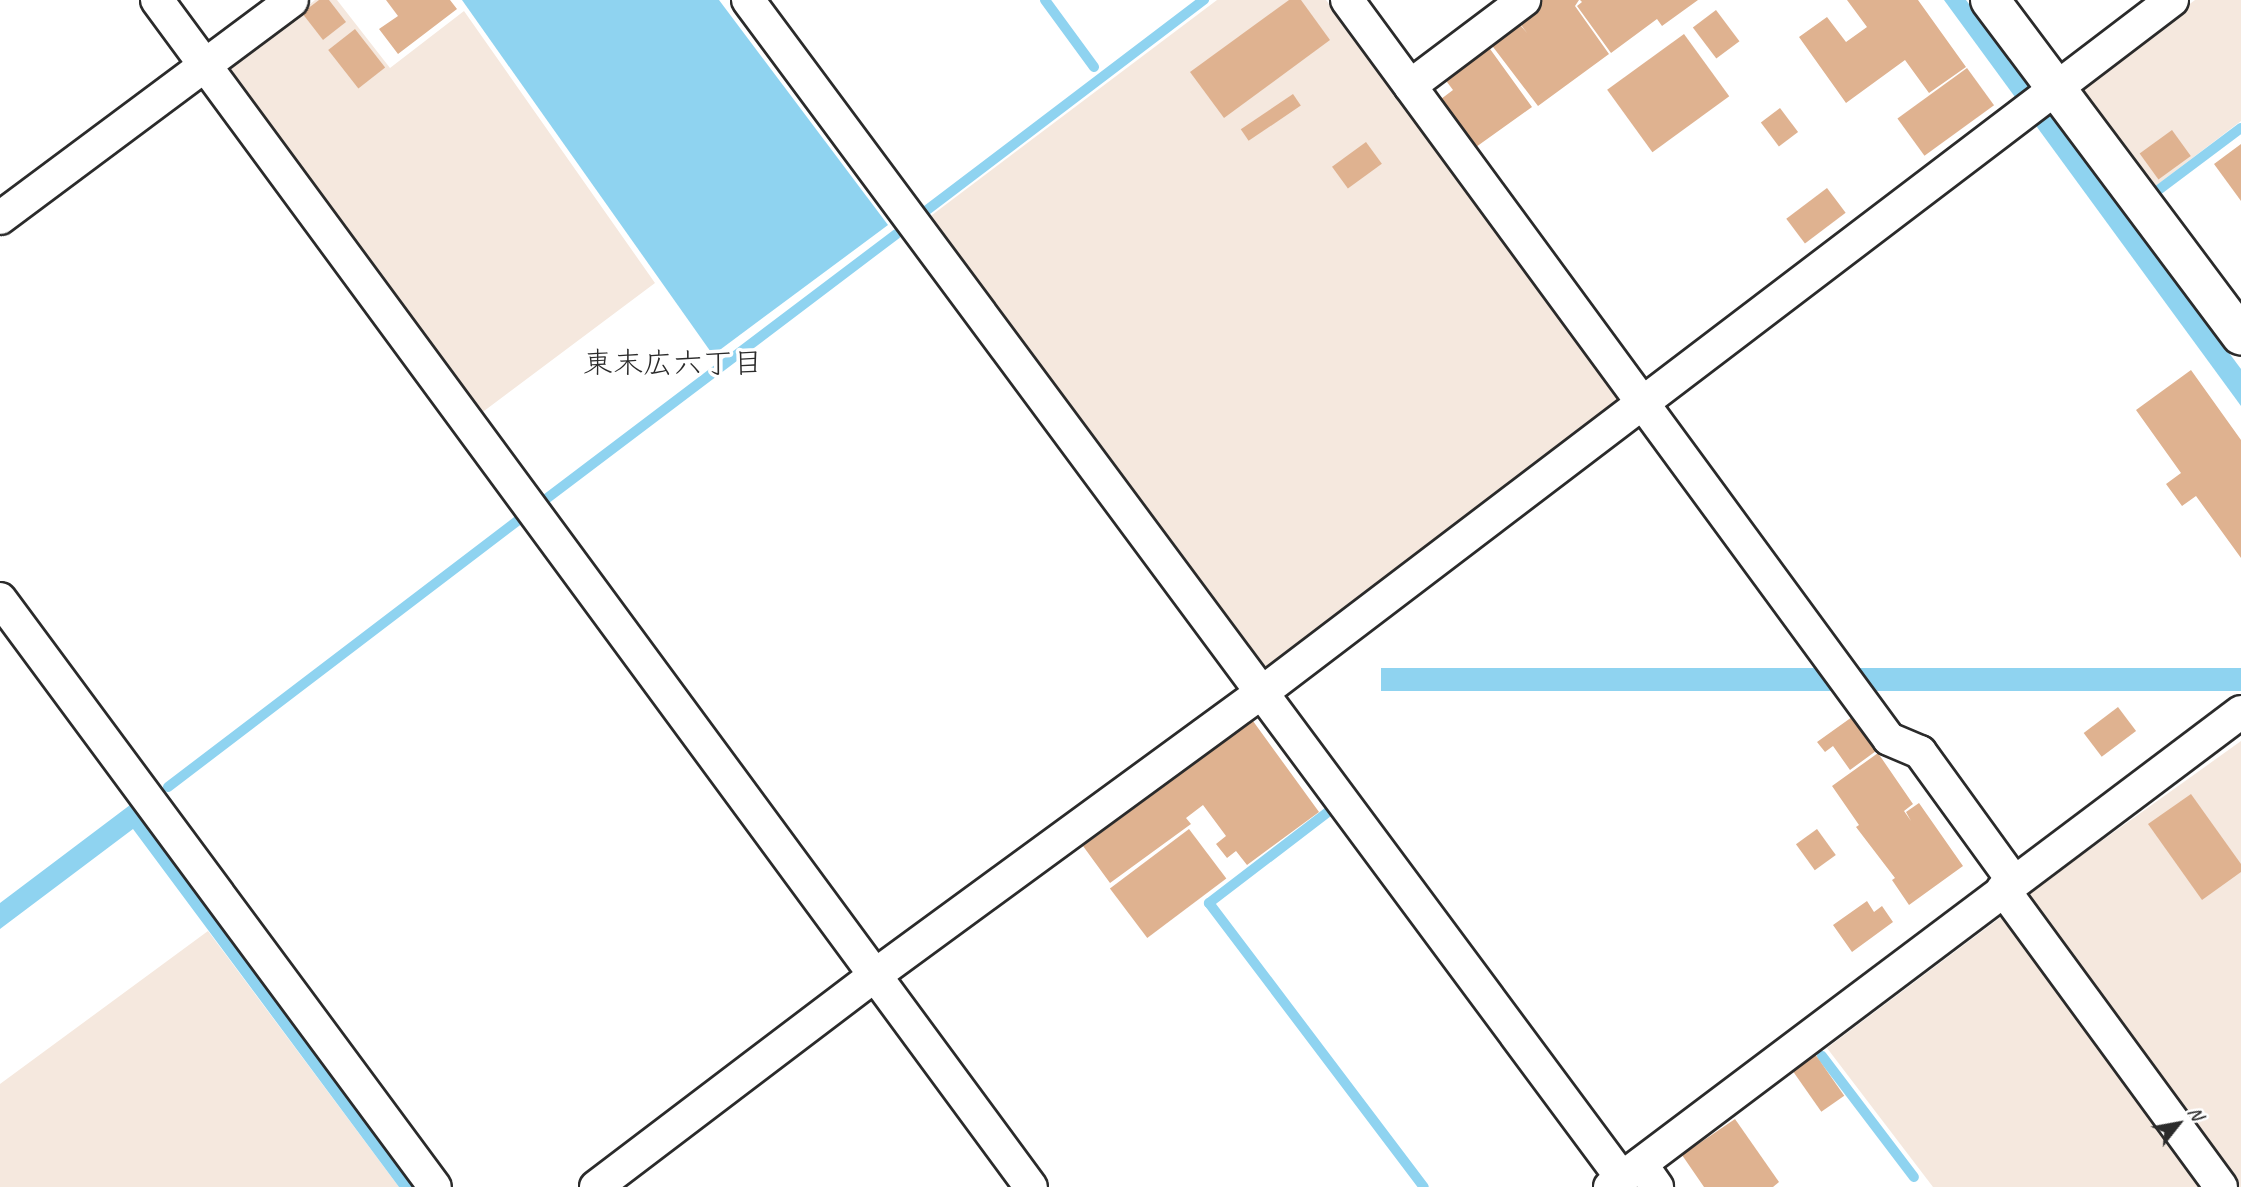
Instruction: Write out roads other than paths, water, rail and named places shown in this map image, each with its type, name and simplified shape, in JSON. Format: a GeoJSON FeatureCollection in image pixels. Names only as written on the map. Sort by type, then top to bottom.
{"type":"FeatureCollection","features":[{"type":"Feature","properties":{"kind":"street"},"geometry":{"type":"LineString","coordinates":[[157,0],[1031,1187]]}},
{"type":"Feature","properties":{"kind":"street"},"geometry":{"type":"LineString","coordinates":[[0,218],[292,0]]}},
{"type":"Feature","properties":{"kind":"street"},"geometry":{"type":"LineString","coordinates":[[748,0],[1624,1172],[2004,874],[2241,712]]}},
{"type":"Feature","properties":{"kind":"street"},"geometry":{"type":"LineString","coordinates":[[1347,0],[1889,739],[1920,752],[2221,1187]]}},
{"type":"Feature","properties":{"kind":"street"},"geometry":{"type":"LineString","coordinates":[[1410,86],[1524,0]]}},
{"type":"Feature","properties":{"kind":"street"},"geometry":{"type":"LineString","coordinates":[[1990,0],[2040,100],[2241,336]]}},
{"type":"Feature","properties":{"kind":"street"},"geometry":{"type":"LineString","coordinates":[[596,1187],[874,976],[1264,691],[2172,0]]}},
{"type":"Feature","properties":{"kind":"street"},"geometry":{"type":"LineString","coordinates":[[0,599],[435,1187]]}},
{"type":"Feature","properties":{"kind":"water"},"geometry":{"type":"Polygon","coordinates":[[[462,0],[719,0],[888,225],[713,355],[462,0]]]}},
{"type":"Feature","properties":{"kind":"water"},"geometry":{"type":"Polygon","coordinates":[[[1944,0],[1966,0],[2241,369],[2241,406],[1944,0]]]}},
{"type":"Feature","properties":{"kind":"water"},"geometry":{"type":"Polygon","coordinates":[[[1381,668],[2241,668],[2241,691],[1381,691],[1381,668]]]}},
{"type":"Feature","properties":{"kind":"water"},"geometry":{"type":"Polygon","coordinates":[[[130,805],[414,1187],[399,1187],[133,829],[0,929],[0,903],[130,805]]]}},
{"type":"Feature","properties":{"kind":"waterway"},"geometry":{"type":"LineString","coordinates":[[1045,0],[1094,67]]}},
{"type":"Feature","properties":{"kind":"waterway"},"geometry":{"type":"LineString","coordinates":[[927,210],[1204,0]]}},
{"type":"Feature","properties":{"kind":"waterway"},"geometry":{"type":"LineString","coordinates":[[2157,191],[2241,128]]}},
{"type":"Feature","properties":{"kind":"waterway"},"geometry":{"type":"LineString","coordinates":[[546,499],[896,234]]}},
{"type":"Feature","properties":{"kind":"waterway"},"geometry":{"type":"LineString","coordinates":[[168,787],[520,519]]}},
{"type":"Feature","properties":{"kind":"waterway"},"geometry":{"type":"LineString","coordinates":[[1328,812],[1209,903],[1424,1187]]}},
{"type":"Feature","properties":{"kind":"waterway"},"geometry":{"type":"LineString","coordinates":[[1822,1056],[1914,1177]]}},
{"type":"Feature","properties":{"kind":"district","name":"東末広六丁目"},"geometry":{"type":"Point","coordinates":[673,363]}}]}
